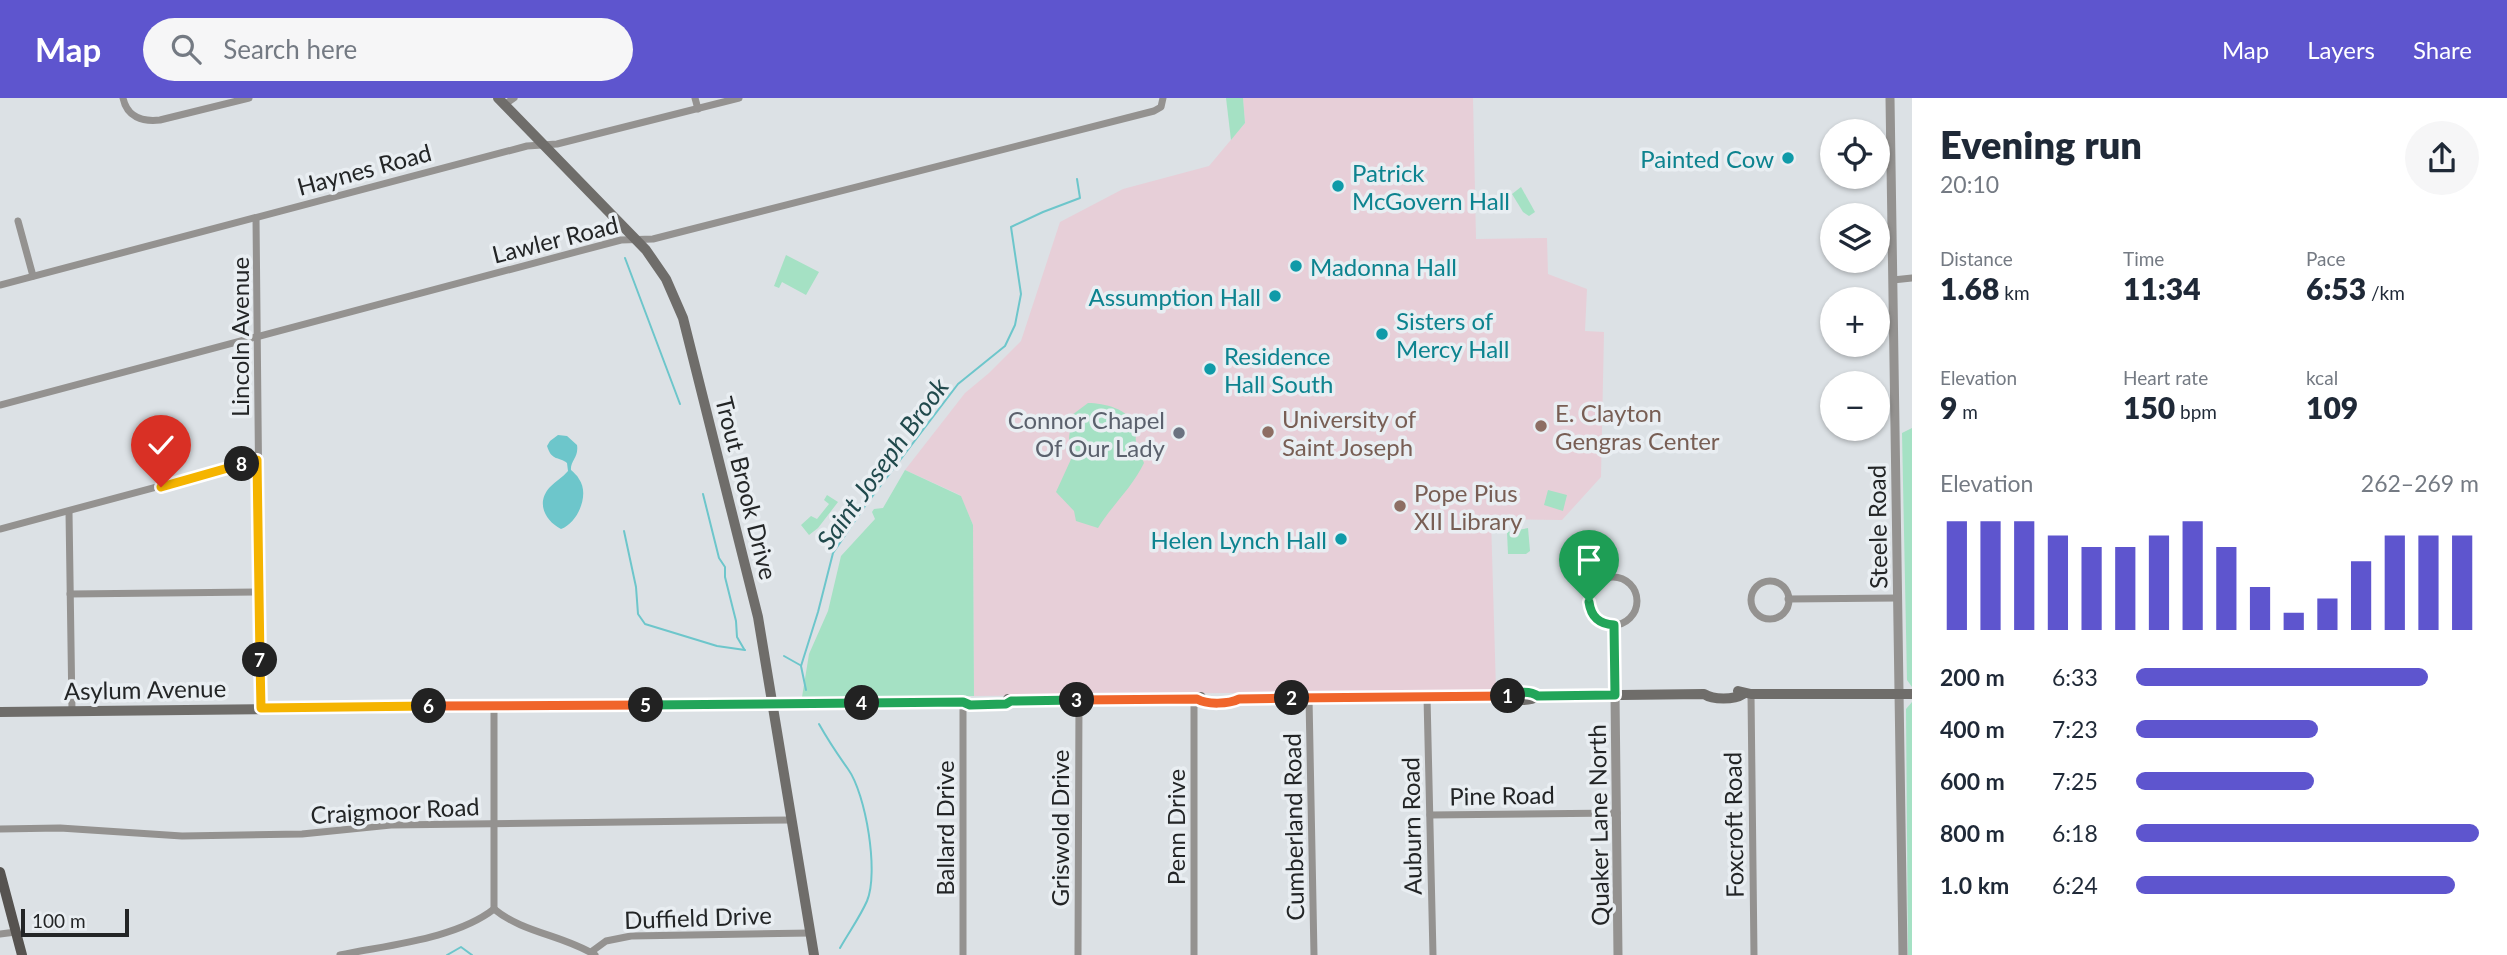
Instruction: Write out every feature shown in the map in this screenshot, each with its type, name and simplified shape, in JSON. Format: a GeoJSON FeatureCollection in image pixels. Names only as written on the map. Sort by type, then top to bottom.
{"type":"FeatureCollection","features":[{"type":"Feature","properties":{"kind":"main road","name":"Trout Brook Drive"},"geometry":{"type":"LineString","coordinates":[[501,101],[636,239],[666,279],[683,318],[758,617],[814,955]]}},
{"type":"Feature","properties":{"kind":"main road","name":"Asylum Avenue"},"geometry":{"type":"LineString","coordinates":[[0,712],[963,702],[970,698],[1006,698],[1011,701],[1196,699],[1203,696],[1233,695],[1239,699],[1507,696],[1512,693],[1533,693],[1538,696],[1704,694],[1708,691],[1737,691],[1747,694],[1912,694]]}},
{"type":"Feature","properties":{"kind":"main road"},"geometry":{"type":"LineString","coordinates":[[0,872],[22,955]]}},
{"type":"Feature","properties":{"kind":"street"},"geometry":{"type":"LineString","coordinates":[[122,98],[133,116],[154,121],[249,98]]}},
{"type":"Feature","properties":{"kind":"street"},"geometry":{"type":"LineString","coordinates":[[501,101],[514,98]]}},
{"type":"Feature","properties":{"kind":"street"},"geometry":{"type":"LineString","coordinates":[[695,98],[698,109]]}},
{"type":"Feature","properties":{"kind":"street","name":"Haynes Road"},"geometry":{"type":"LineString","coordinates":[[0,285],[527,146],[557,144],[739,98]]}},
{"type":"Feature","properties":{"kind":"street","name":"Lawler Road"},"geometry":{"type":"LineString","coordinates":[[0,405],[621,240],[653,239],[1154,111],[1161,107],[1163,98]]}},
{"type":"Feature","properties":{"kind":"street","name":"Steele Road"},"geometry":{"type":"LineString","coordinates":[[1890,98],[1903,955]]}},
{"type":"Feature","properties":{"kind":"street","name":"Lincoln Avenue"},"geometry":{"type":"LineString","coordinates":[[256,218],[261,708]]}},
{"type":"Feature","properties":{"kind":"street"},"geometry":{"type":"LineString","coordinates":[[18,221],[33,276]]}},
{"type":"Feature","properties":{"kind":"street"},"geometry":{"type":"LineString","coordinates":[[1893,280],[1912,278]]}},
{"type":"Feature","properties":{"kind":"street"},"geometry":{"type":"LineString","coordinates":[[0,529],[257,460]]}},
{"type":"Feature","properties":{"kind":"street"},"geometry":{"type":"LineString","coordinates":[[69,512],[72,711]]}},
{"type":"Feature","properties":{"kind":"street"},"geometry":{"type":"LineString","coordinates":[[1614,577],[1631,585],[1636,593],[1637,603],[1628,620],[1614,625],[1597,619],[1589,602],[1596,583],[1614,577]]}},
{"type":"Feature","properties":{"kind":"street"},"geometry":{"type":"LineString","coordinates":[[1768,582],[1782,586],[1788,599],[1783,614],[1768,619],[1757,614],[1751,600],[1756,588],[1768,582]]}},
{"type":"Feature","properties":{"kind":"street"},"geometry":{"type":"LineString","coordinates":[[71,594],[258,592]]}},
{"type":"Feature","properties":{"kind":"street"},"geometry":{"type":"LineString","coordinates":[[1788,599],[1898,598]]}},
{"type":"Feature","properties":{"kind":"street"},"geometry":{"type":"LineString","coordinates":[[1614,625],[1615,695]]}},
{"type":"Feature","properties":{"kind":"street","name":"Foxcroft Road"},"geometry":{"type":"LineString","coordinates":[[1747,694],[1754,955]]}},
{"type":"Feature","properties":{"kind":"street","name":"Quaker Lane North"},"geometry":{"type":"LineString","coordinates":[[1615,695],[1618,955]]}},
{"type":"Feature","properties":{"kind":"street","name":"Auburn Road"},"geometry":{"type":"LineString","coordinates":[[1427,697],[1433,955]]}},
{"type":"Feature","properties":{"kind":"street","name":"Cumberland Road"},"geometry":{"type":"LineString","coordinates":[[1309,698],[1314,955]]}},
{"type":"Feature","properties":{"kind":"street","name":"Penn Drive"},"geometry":{"type":"LineString","coordinates":[[1194,955],[1196,699]]}},
{"type":"Feature","properties":{"kind":"street","name":"Griswold Drive"},"geometry":{"type":"LineString","coordinates":[[1078,955],[1079,700]]}},
{"type":"Feature","properties":{"kind":"street","name":"Ballard Drive"},"geometry":{"type":"LineString","coordinates":[[963,702],[963,955]]}},
{"type":"Feature","properties":{"kind":"street"},"geometry":{"type":"LineString","coordinates":[[494,706],[494,909]]}},
{"type":"Feature","properties":{"kind":"street","name":"Pine Road"},"geometry":{"type":"LineString","coordinates":[[1430,815],[1617,813]]}},
{"type":"Feature","properties":{"kind":"street","name":"Craigmoor Road"},"geometry":{"type":"LineString","coordinates":[[0,829],[60,828],[182,836],[302,834],[391,825],[791,820]]}},
{"type":"Feature","properties":{"kind":"street"},"geometry":{"type":"LineString","coordinates":[[494,909],[513,922],[593,954]]}},
{"type":"Feature","properties":{"kind":"street"},"geometry":{"type":"LineString","coordinates":[[340,955],[449,932],[470,924],[494,909]]}},
{"type":"Feature","properties":{"kind":"street"},"geometry":{"type":"LineString","coordinates":[[0,934],[16,932]]}},
{"type":"Feature","properties":{"kind":"street","name":"Duffield Drive"},"geometry":{"type":"LineString","coordinates":[[593,954],[606,941],[631,936],[811,933]]}},
{"type":"Feature","properties":{"kind":"shaded area","name":"University of Saint Joseph"},"geometry":{"type":"Polygon","coordinates":[[[1243,98],[1473,98],[1476,239],[1547,238],[1548,274],[1587,289],[1585,331],[1604,332],[1601,477],[1562,520],[1491,519],[1496,690],[974,696],[973,525],[960,495],[905,470],[965,393],[1021,341],[1060,222],[1123,189],[1209,166],[1245,123],[1243,98]]]}},
{"type":"Feature","properties":{"kind":"green space"},"geometry":{"type":"Polygon","coordinates":[[[1226,98],[1243,98],[1245,123],[1231,140],[1226,98]]]}},
{"type":"Feature","properties":{"kind":"green space"},"geometry":{"type":"Polygon","coordinates":[[[1521,187],[1535,212],[1529,216],[1523,212],[1512,194],[1521,187]]]}},
{"type":"Feature","properties":{"kind":"green space"},"geometry":{"type":"Polygon","coordinates":[[[786,255],[819,272],[806,295],[782,282],[779,288],[774,286],[786,255]]]}},
{"type":"Feature","properties":{"kind":"green space"},"geometry":{"type":"Polygon","coordinates":[[[1088,403],[1122,411],[1132,420],[1144,463],[1098,528],[1076,521],[1074,511],[1056,492],[1072,457],[1069,438],[1072,415],[1088,403]]]}},
{"type":"Feature","properties":{"kind":"green space"},"geometry":{"type":"Polygon","coordinates":[[[1912,428],[1912,687],[1907,680],[1902,433],[1912,428]]]}},
{"type":"Feature","properties":{"kind":"green space"},"geometry":{"type":"Polygon","coordinates":[[[905,470],[961,496],[973,525],[974,696],[802,697],[809,654],[828,611],[841,556],[875,519],[872,512],[874,509],[883,508],[905,470]]]}},
{"type":"Feature","properties":{"kind":"green space"},"geometry":{"type":"Polygon","coordinates":[[[1548,490],[1567,495],[1563,511],[1544,505],[1548,490]]]}},
{"type":"Feature","properties":{"kind":"green space"},"geometry":{"type":"Polygon","coordinates":[[[827,495],[838,502],[818,528],[809,535],[801,525],[811,516],[817,519],[829,504],[824,500],[827,495]]]}},
{"type":"Feature","properties":{"kind":"green space"},"geometry":{"type":"Polygon","coordinates":[[[1528,528],[1530,551],[1526,554],[1508,554],[1507,532],[1528,528]]]}},
{"type":"Feature","properties":{"kind":"green space"},"geometry":{"type":"Polygon","coordinates":[[[1912,702],[1912,955],[1908,955],[1906,709],[1912,702]]]}},
{"type":"Feature","properties":{"kind":"water"},"geometry":{"type":"Polygon","coordinates":[[[558,435],[567,436],[577,445],[571,470],[579,479],[583,492],[583,500],[573,521],[561,529],[546,516],[543,505],[543,499],[550,487],[568,471],[567,463],[553,457],[547,446],[558,435]]]}},
{"type":"Feature","properties":{"kind":"waterway","name":"Saint Joseph Brook"},"geometry":{"type":"LineString","coordinates":[[806,690],[801,666],[833,553],[865,506],[958,384],[1005,346],[1015,325],[1021,294],[1011,227],[1080,198],[1077,179]]}},
{"type":"Feature","properties":{"kind":"waterway"},"geometry":{"type":"LineString","coordinates":[[625,258],[680,404]]}},
{"type":"Feature","properties":{"kind":"waterway"},"geometry":{"type":"LineString","coordinates":[[703,494],[719,558],[725,567],[737,637],[744,649]]}},
{"type":"Feature","properties":{"kind":"waterway"},"geometry":{"type":"LineString","coordinates":[[624,531],[636,587],[638,614],[645,624],[717,646],[745,650]]}},
{"type":"Feature","properties":{"kind":"waterway"},"geometry":{"type":"LineString","coordinates":[[784,656],[800,665]]}},
{"type":"Feature","properties":{"kind":"waterway"},"geometry":{"type":"LineString","coordinates":[[819,724],[854,781],[865,814],[871,854],[872,872],[867,901],[840,948]]}},
{"type":"Feature","properties":{"kind":"waterway"},"geometry":{"type":"LineString","coordinates":[[447,955],[461,947],[472,955]]}},
{"type":"Feature","properties":{"kind":"place","name":"Painted Cow"},"geometry":{"type":"Point","coordinates":[1788,158]}},
{"type":"Feature","properties":{"kind":"place","name":"Patrick McGovern Hall"},"geometry":{"type":"Point","coordinates":[1338,186]}},
{"type":"Feature","properties":{"kind":"place","name":"Madonna Hall"},"geometry":{"type":"Point","coordinates":[1296,266]}},
{"type":"Feature","properties":{"kind":"place","name":"Assumption Hall"},"geometry":{"type":"Point","coordinates":[1275,296]}},
{"type":"Feature","properties":{"kind":"place","name":"Sisters of Mercy Hall"},"geometry":{"type":"Point","coordinates":[1382,334]}},
{"type":"Feature","properties":{"kind":"place","name":"Residence Hall South"},"geometry":{"type":"Point","coordinates":[1210,369]}},
{"type":"Feature","properties":{"kind":"place","name":"E. Clayton Gengras Center"},"geometry":{"type":"Point","coordinates":[1541,426]}},
{"type":"Feature","properties":{"kind":"place","name":"University of Saint Joseph"},"geometry":{"type":"Point","coordinates":[1268,432]}},
{"type":"Feature","properties":{"kind":"place","name":"Connor Chapel Of Our Lady"},"geometry":{"type":"Point","coordinates":[1179,433]}},
{"type":"Feature","properties":{"kind":"place","name":"Pope Pius XII Library"},"geometry":{"type":"Point","coordinates":[1400,506]}},
{"type":"Feature","properties":{"kind":"place","name":"Helen Lynch Hall"},"geometry":{"type":"Point","coordinates":[1341,539]}},
{"type":"Feature","properties":{"kind":"route"},"geometry":{"type":"LineString","coordinates":[[161,487],[257,460],[261,708],[963,702],[970,705],[1006,704],[1011,701],[1197,699],[1203,702],[1234,702],[1239,699],[1507,696],[1512,693],[1533,693],[1538,696],[1615,695],[1614,625],[1597,619],[1589,602]]}}]}
